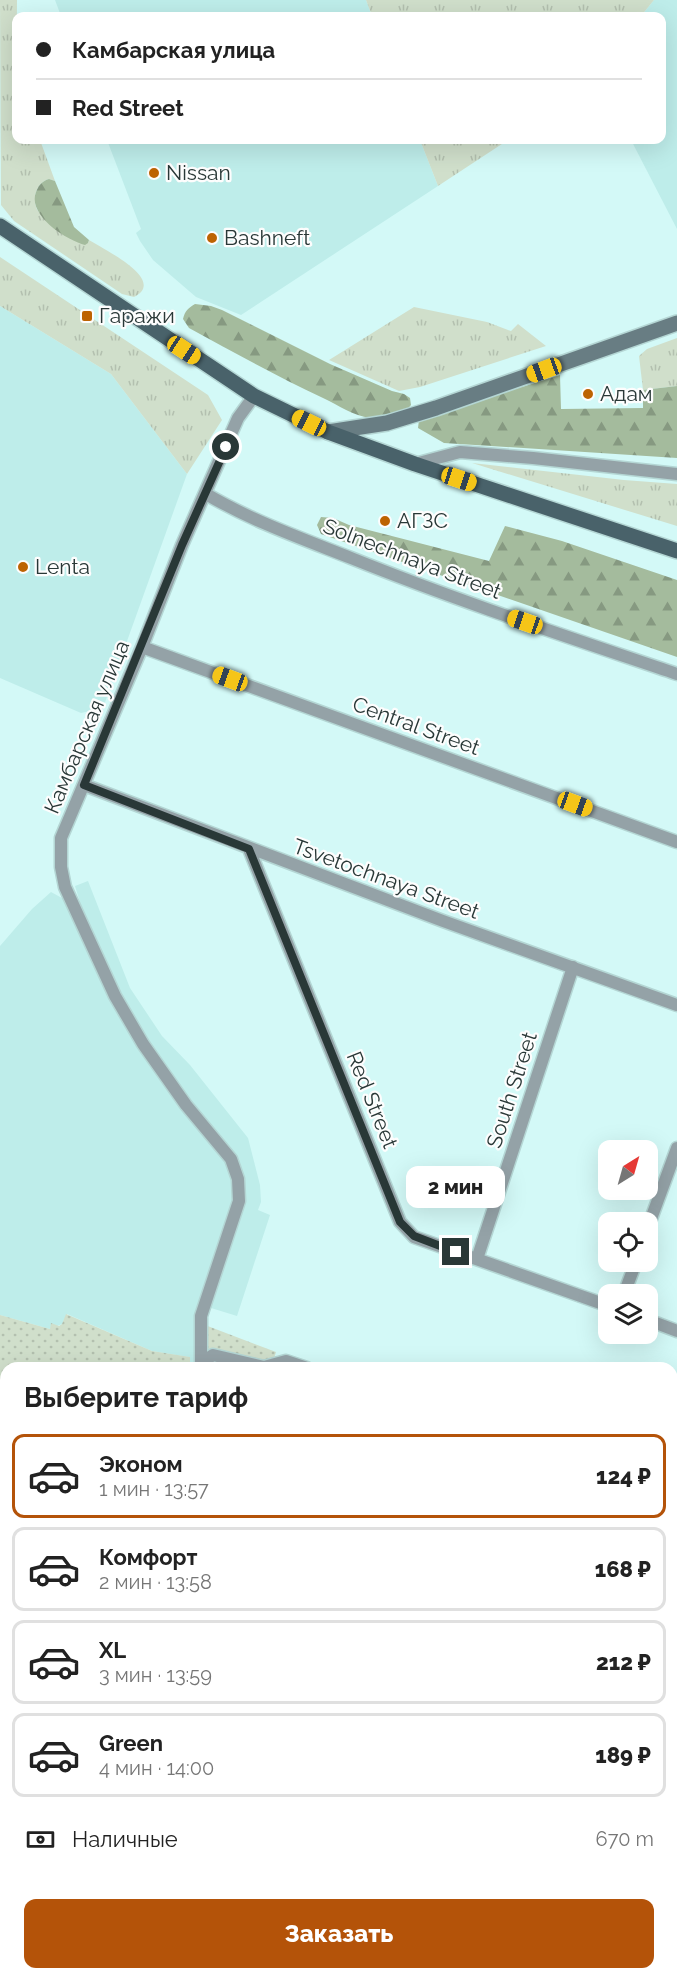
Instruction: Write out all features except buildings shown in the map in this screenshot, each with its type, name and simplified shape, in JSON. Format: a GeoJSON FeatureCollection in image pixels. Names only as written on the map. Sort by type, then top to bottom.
{"type":"FeatureCollection","features":[{"type":"Feature","properties":{"kind":"main road"},"geometry":{"type":"LineString","coordinates":[[0,219],[6,230],[254,396],[328,432],[415,464],[677,551]]}},
{"type":"Feature","properties":{"kind":"street"},"geometry":{"type":"LineString","coordinates":[[328,432],[387,423],[436,408],[677,323]]}},
{"type":"Feature","properties":{"kind":"street","name":"Камбарская улица"},"geometry":{"type":"LineString","coordinates":[[201,1362],[201,1316],[239,1201],[238,1179],[231,1159],[186,1105],[143,1044],[115,996],[65,887],[61,867],[61,838],[142,647],[182,545],[238,418],[254,396]]}},
{"type":"Feature","properties":{"kind":"street"},"geometry":{"type":"LineString","coordinates":[[415,464],[460,452],[677,474]]}},
{"type":"Feature","properties":{"kind":"street","name":"Solnechnaya Street"},"geometry":{"type":"LineString","coordinates":[[206,494],[226,506],[303,539],[423,586],[677,674]]}},
{"type":"Feature","properties":{"kind":"street","name":"Central Street"},"geometry":{"type":"LineString","coordinates":[[142,647],[677,842]]}},
{"type":"Feature","properties":{"kind":"street","name":"Tsvetochnaya Street"},"geometry":{"type":"LineString","coordinates":[[84,785],[249,849],[677,1005]]}},
{"type":"Feature","properties":{"kind":"street","name":"Red Street"},"geometry":{"type":"LineString","coordinates":[[249,849],[400,1222],[414,1236],[598,1302]]}},
{"type":"Feature","properties":{"kind":"street","name":"South Street"},"geometry":{"type":"LineString","coordinates":[[477,1259],[573,967]]}},
{"type":"Feature","properties":{"kind":"street"},"geometry":{"type":"LineString","coordinates":[[654,1212],[677,1148]]}},
{"type":"Feature","properties":{"kind":"street"},"geometry":{"type":"LineString","coordinates":[[658,1324],[677,1331]]}},
{"type":"Feature","properties":{"kind":"street","name":"Камбарская улица"},"geometry":{"type":"LineString","coordinates":[[202,1362],[213,1355],[243,1362]]}},
{"type":"Feature","properties":{"kind":"shaded area"},"geometry":{"type":"Polygon","coordinates":[[[55,0],[366,0],[370,12],[60,12],[55,0]]]}},
{"type":"Feature","properties":{"kind":"shaded area"},"geometry":{"type":"Polygon","coordinates":[[[654,0],[677,0],[677,229],[633,144],[666,144],[666,12],[644,12],[654,0]]]}},
{"type":"Feature","properties":{"kind":"shaded area"},"geometry":{"type":"Polygon","coordinates":[[[109,144],[422,144],[438,186],[241,315],[196,297],[153,260],[136,233],[141,229],[109,144]]]}},
{"type":"Feature","properties":{"kind":"shaded area"},"geometry":{"type":"Polygon","coordinates":[[[0,306],[111,374],[187,474],[103,708],[81,713],[0,678],[0,306]]]}},
{"type":"Feature","properties":{"kind":"shaded area"},"geometry":{"type":"Polygon","coordinates":[[[88,881],[130,988],[162,1036],[190,1065],[248,1138],[260,1185],[261,1202],[258,1210],[270,1215],[237,1316],[211,1308],[205,1325],[204,1362],[189,1362],[189,1357],[152,1351],[67,1314],[62,1324],[50,1329],[0,1315],[0,946],[32,909],[51,892],[82,909],[75,886],[88,881]]]}},
{"type":"Feature","properties":{"kind":"green space"},"geometry":{"type":"Polygon","coordinates":[[[0,0],[17,0],[17,12],[12,12],[12,144],[41,144],[55,181],[49,179],[38,187],[35,197],[37,209],[61,228],[88,243],[89,240],[130,266],[143,282],[142,290],[134,297],[122,294],[14,221],[1,205],[0,0]]]}},
{"type":"Feature","properties":{"kind":"green space"},"geometry":{"type":"Polygon","coordinates":[[[366,0],[654,0],[644,12],[370,12],[366,0]]]}},
{"type":"Feature","properties":{"kind":"green space"},"geometry":{"type":"Polygon","coordinates":[[[422,144],[502,144],[438,186],[422,144]]]}},
{"type":"Feature","properties":{"kind":"green space"},"geometry":{"type":"Polygon","coordinates":[[[49,179],[55,181],[74,227],[89,240],[85,245],[59,232],[43,218],[37,209],[36,192],[44,181],[49,179]]]}},
{"type":"Feature","properties":{"kind":"green space"},"geometry":{"type":"Polygon","coordinates":[[[0,257],[208,395],[222,420],[187,474],[111,374],[0,306],[0,257]]]}},
{"type":"Feature","properties":{"kind":"green space"},"geometry":{"type":"Polygon","coordinates":[[[195,304],[222,310],[330,364],[404,394],[410,398],[411,405],[398,415],[382,418],[364,417],[346,410],[189,328],[183,319],[187,310],[195,304]]]}},
{"type":"Feature","properties":{"kind":"green space"},"geometry":{"type":"Polygon","coordinates":[[[414,307],[487,322],[511,331],[518,324],[546,346],[420,387],[399,391],[329,360],[414,307]]]}},
{"type":"Feature","properties":{"kind":"green space"},"geometry":{"type":"Polygon","coordinates":[[[677,338],[677,386],[643,390],[639,356],[647,349],[677,338]]]}},
{"type":"Feature","properties":{"kind":"green space"},"geometry":{"type":"Polygon","coordinates":[[[560,375],[561,409],[643,408],[643,390],[677,386],[677,458],[444,443],[418,428],[419,420],[425,417],[560,375]]]}},
{"type":"Feature","properties":{"kind":"green space"},"geometry":{"type":"Polygon","coordinates":[[[472,463],[677,484],[677,526],[472,463]]]}},
{"type":"Feature","properties":{"kind":"green space"},"geometry":{"type":"Polygon","coordinates":[[[321,517],[333,518],[349,525],[489,561],[505,526],[562,541],[677,580],[677,657],[321,534],[317,525],[321,517]]]}},
{"type":"Feature","properties":{"kind":"green space"},"geometry":{"type":"Polygon","coordinates":[[[66,1314],[152,1351],[190,1357],[190,1362],[0,1362],[0,1315],[50,1329],[51,1323],[59,1326],[66,1314]]]}},
{"type":"Feature","properties":{"kind":"green space"},"geometry":{"type":"Polygon","coordinates":[[[205,1325],[276,1352],[273,1362],[204,1362],[205,1325]]]}},
{"type":"Feature","properties":{"kind":"place","name":"Nissan"},"geometry":{"type":"Point","coordinates":[154,173]}},
{"type":"Feature","properties":{"kind":"place","name":"Bashneft"},"geometry":{"type":"Point","coordinates":[212,238]}},
{"type":"Feature","properties":{"kind":"place","name":"Гаражи"},"geometry":{"type":"Point","coordinates":[87,316]}},
{"type":"Feature","properties":{"kind":"place","name":"Адам"},"geometry":{"type":"Point","coordinates":[588,394]}},
{"type":"Feature","properties":{"kind":"place","name":"АГЗС"},"geometry":{"type":"Point","coordinates":[385,521]}},
{"type":"Feature","properties":{"kind":"place","name":"Lenta"},"geometry":{"type":"Point","coordinates":[23,567]}},
{"type":"Feature","properties":{"kind":"route"},"geometry":{"type":"LineString","coordinates":[[226,447],[182,545],[84,785],[249,849],[400,1222],[414,1236],[456,1252]]}}]}
